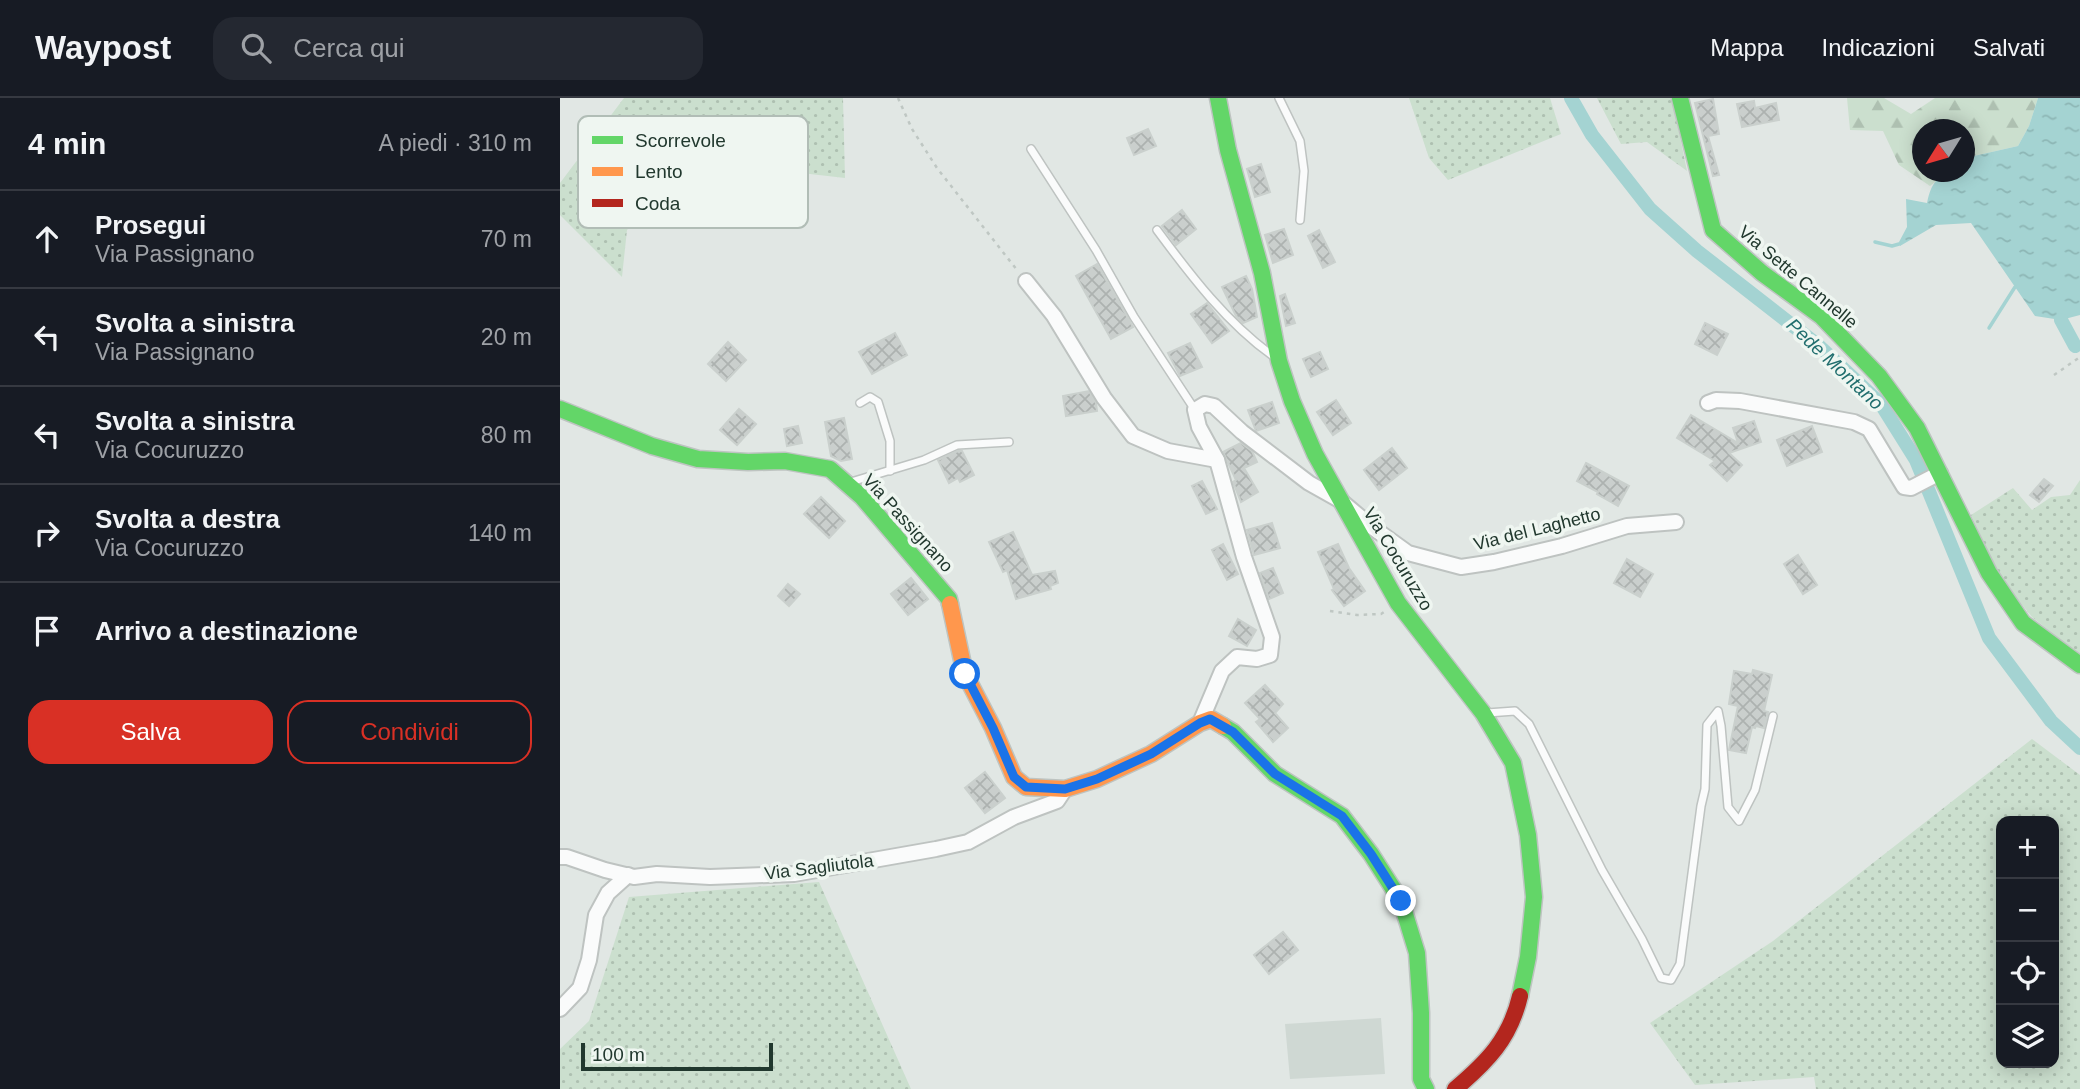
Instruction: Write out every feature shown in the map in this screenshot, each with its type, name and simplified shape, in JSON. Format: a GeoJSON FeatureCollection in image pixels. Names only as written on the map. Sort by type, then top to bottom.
{"type":"FeatureCollection","features":[{"type":"Feature","properties":{"kind":"street","name":"Via Cocuruzzo"},"geometry":{"type":"LineString","coordinates":[[1218,98],[1228,150],[1262,273],[1279,361],[1292,401],[1341,501],[1398,603],[1483,713],[1513,763],[1528,835],[1534,897],[1528,957],[1518,1001],[1503,1041],[1483,1066],[1455,1089]]}},
{"type":"Feature","properties":{"kind":"street","name":"Via Sette Cannelle"},"geometry":{"type":"LineString","coordinates":[[1680,98],[1713,230],[1762,273],[1821,316],[1879,376],[1917,428],[1936,471]]}},
{"type":"Feature","properties":{"kind":"street"},"geometry":{"type":"LineString","coordinates":[[1026,281],[1054,316],[1104,398],[1133,436],[1168,451],[1217,460]]}},
{"type":"Feature","properties":{"kind":"street"},"geometry":{"type":"LineString","coordinates":[[1708,402],[1741,401],[1854,422],[1869,429],[1904,487],[1911,488],[1936,471],[1989,573],[2024,622],[2080,665]]}},
{"type":"Feature","properties":{"kind":"street"},"geometry":{"type":"LineString","coordinates":[[1200,723],[1222,671],[1237,657],[1257,659],[1270,654],[1272,637],[1244,556],[1217,460],[1199,427],[1195,410],[1205,404],[1214,406],[1242,432],[1309,483],[1341,501]]}},
{"type":"Feature","properties":{"kind":"street","name":"Via Passignano"},"geometry":{"type":"LineString","coordinates":[[560,408],[652,446],[698,460],[785,460],[830,469],[862,497],[949,599],[965,674],[1014,777],[1026,787],[1065,789]]}},
{"type":"Feature","properties":{"kind":"street","name":"Via del Laghetto"},"geometry":{"type":"LineString","coordinates":[[1341,501],[1408,553],[1461,567],[1528,554],[1626,526],[1676,522]]}},
{"type":"Feature","properties":{"kind":"street"},"geometry":{"type":"LineString","coordinates":[[1065,789],[1097,779],[1151,754],[1210,719],[1233,732],[1275,774],[1342,816],[1371,854],[1401,901],[1417,953],[1421,1013],[1420,1079],[1426,1089]]}},
{"type":"Feature","properties":{"kind":"street","name":"Via Sagliutola"},"geometry":{"type":"LineString","coordinates":[[560,857],[634,877],[657,874],[710,877],[794,874],[968,842],[1014,817],[1057,801],[1065,789]]}},
{"type":"Feature","properties":{"kind":"street"},"geometry":{"type":"LineString","coordinates":[[560,1009],[580,988],[589,960],[596,915],[608,893],[628,875]]}},
{"type":"Feature","properties":{"kind":"lane"},"geometry":{"type":"LineString","coordinates":[[1279,98],[1300,141],[1304,171],[1300,220]]}},
{"type":"Feature","properties":{"kind":"lane"},"geometry":{"type":"LineString","coordinates":[[1031,149],[1096,250],[1134,317],[1195,410]]}},
{"type":"Feature","properties":{"kind":"lane"},"geometry":{"type":"LineString","coordinates":[[1157,230],[1235,324],[1279,361]]}},
{"type":"Feature","properties":{"kind":"lane"},"geometry":{"type":"LineString","coordinates":[[860,403],[870,397],[878,402],[890,441],[890,471]]}},
{"type":"Feature","properties":{"kind":"lane"},"geometry":{"type":"LineString","coordinates":[[847,484],[924,460],[957,445],[1009,442]]}},
{"type":"Feature","properties":{"kind":"lane"},"geometry":{"type":"LineString","coordinates":[[1483,713],[1515,711],[1529,724],[1602,870],[1661,978],[1671,980],[1680,964],[1705,789],[1707,725],[1718,711],[1728,807],[1739,821],[1755,790],[1773,716]]}},
{"type":"Feature","properties":{"kind":"path"},"geometry":{"type":"LineString","coordinates":[[898,98],[912,129],[937,168],[1026,281]]}},
{"type":"Feature","properties":{"kind":"path"},"geometry":{"type":"LineString","coordinates":[[2054,375],[2080,357]]}},
{"type":"Feature","properties":{"kind":"path"},"geometry":{"type":"LineString","coordinates":[[1330,611],[1357,615],[1381,614],[1398,603]]}},
{"type":"Feature","properties":{"kind":"shaded area"},"geometry":{"type":"Polygon","coordinates":[[[1381,1018],[1385,1074],[1290,1079],[1285,1024],[1381,1018]]]}},
{"type":"Feature","properties":{"kind":"green space"},"geometry":{"type":"Polygon","coordinates":[[[624,98],[843,98],[845,178],[808,174],[808,116],[610,116],[624,98]]]}},
{"type":"Feature","properties":{"kind":"green space"},"geometry":{"type":"Polygon","coordinates":[[[1409,98],[1550,98],[1561,134],[1448,180],[1429,158],[1409,98]]]}},
{"type":"Feature","properties":{"kind":"green space"},"geometry":{"type":"Polygon","coordinates":[[[1597,98],[1672,98],[1687,171],[1647,142],[1621,144],[1597,98]]]}},
{"type":"Feature","properties":{"kind":"green space"},"geometry":{"type":"Polygon","coordinates":[[[1847,98],[1884,98],[1911,114],[1935,98],[2038,98],[2029,126],[2018,146],[1975,156],[1975,119],[1912,119],[1912,174],[1899,165],[1883,131],[1850,130],[1847,98]]]}},
{"type":"Feature","properties":{"kind":"green space"},"geometry":{"type":"Polygon","coordinates":[[[578,159],[578,228],[629,228],[622,277],[560,215],[560,183],[578,159]]]}},
{"type":"Feature","properties":{"kind":"green space"},"geometry":{"type":"Polygon","coordinates":[[[2080,480],[2080,655],[2032,617],[2001,579],[1971,515],[2013,488],[2032,510],[2051,497],[2070,495],[2080,480]]]}},
{"type":"Feature","properties":{"kind":"green space"},"geometry":{"type":"Polygon","coordinates":[[[2032,739],[2080,775],[2080,1089],[1816,1089],[1814,1077],[1695,1085],[1650,1023],[1773,941],[2032,739]]]}},
{"type":"Feature","properties":{"kind":"green space"},"geometry":{"type":"Polygon","coordinates":[[[819,882],[911,1089],[560,1089],[560,1049],[589,1021],[629,897],[819,882]]]}},
{"type":"Feature","properties":{"kind":"water"},"geometry":{"type":"Polygon","coordinates":[[[2038,98],[2080,98],[2080,315],[2061,320],[2035,316],[1971,223],[1936,225],[1900,246],[1899,242],[1907,227],[1906,199],[1927,203],[1936,182],[1975,182],[1975,156],[2018,146],[2029,126],[2038,98]]]}},
{"type":"Feature","properties":{"kind":"building"},"geometry":{"type":"Polygon","coordinates":[[[1713,99],[1719,134],[1708,136],[1719,175],[1713,176],[1695,103],[1713,99]]]}},
{"type":"Feature","properties":{"kind":"building"},"geometry":{"type":"Polygon","coordinates":[[[1754,101],[1755,108],[1776,103],[1779,120],[1742,127],[1737,104],[1754,101]]]}},
{"type":"Feature","properties":{"kind":"building"},"geometry":{"type":"Polygon","coordinates":[[[1148,129],[1156,146],[1134,155],[1127,138],[1148,129]]]}},
{"type":"Feature","properties":{"kind":"building"},"geometry":{"type":"Polygon","coordinates":[[[1261,164],[1270,192],[1255,197],[1247,169],[1261,164]]]}},
{"type":"Feature","properties":{"kind":"building"},"geometry":{"type":"Polygon","coordinates":[[[1182,210],[1196,229],[1176,245],[1162,226],[1182,210]]]}},
{"type":"Feature","properties":{"kind":"building"},"geometry":{"type":"Polygon","coordinates":[[[1284,229],[1293,255],[1273,263],[1265,235],[1284,229]]]}},
{"type":"Feature","properties":{"kind":"building"},"geometry":{"type":"Polygon","coordinates":[[[1319,230],[1335,262],[1323,268],[1308,236],[1319,230]]]}},
{"type":"Feature","properties":{"kind":"building"},"geometry":{"type":"Polygon","coordinates":[[[1097,264],[1133,327],[1111,339],[1076,276],[1097,264]]]}},
{"type":"Feature","properties":{"kind":"building"},"geometry":{"type":"Polygon","coordinates":[[[1246,276],[1252,289],[1257,317],[1243,323],[1236,316],[1222,287],[1246,276]]]}},
{"type":"Feature","properties":{"kind":"building"},"geometry":{"type":"Polygon","coordinates":[[[1285,294],[1295,323],[1286,326],[1280,296],[1285,294]]]}},
{"type":"Feature","properties":{"kind":"building"},"geometry":{"type":"Polygon","coordinates":[[[1207,303],[1229,331],[1212,343],[1191,314],[1207,303]]]}},
{"type":"Feature","properties":{"kind":"building"},"geometry":{"type":"Polygon","coordinates":[[[1705,323],[1728,334],[1717,355],[1695,344],[1705,323]]]}},
{"type":"Feature","properties":{"kind":"building"},"geometry":{"type":"Polygon","coordinates":[[[895,333],[907,355],[872,374],[859,352],[895,333]]]}},
{"type":"Feature","properties":{"kind":"building"},"geometry":{"type":"Polygon","coordinates":[[[728,342],[746,360],[726,381],[708,364],[728,342]]]}},
{"type":"Feature","properties":{"kind":"building"},"geometry":{"type":"Polygon","coordinates":[[[1190,343],[1202,367],[1180,376],[1168,353],[1190,343]]]}},
{"type":"Feature","properties":{"kind":"building"},"geometry":{"type":"Polygon","coordinates":[[[1320,352],[1328,369],[1311,377],[1303,359],[1320,352]]]}},
{"type":"Feature","properties":{"kind":"building"},"geometry":{"type":"Polygon","coordinates":[[[1089,391],[1097,411],[1066,416],[1063,396],[1089,391]]]}},
{"type":"Feature","properties":{"kind":"building"},"geometry":{"type":"Polygon","coordinates":[[[1336,400],[1351,423],[1333,435],[1317,412],[1336,400]]]}},
{"type":"Feature","properties":{"kind":"building"},"geometry":{"type":"Polygon","coordinates":[[[1272,402],[1279,423],[1256,431],[1248,410],[1272,402]]]}},
{"type":"Feature","properties":{"kind":"building"},"geometry":{"type":"Polygon","coordinates":[[[739,409],[756,424],[737,445],[720,430],[739,409]]]}},
{"type":"Feature","properties":{"kind":"building"},"geometry":{"type":"Polygon","coordinates":[[[1691,415],[1738,443],[1733,428],[1754,421],[1761,442],[1729,453],[1742,465],[1727,481],[1710,465],[1715,461],[1677,438],[1691,415]]]}},
{"type":"Feature","properties":{"kind":"building"},"geometry":{"type":"Polygon","coordinates":[[[844,418],[852,459],[841,461],[831,456],[825,422],[844,418]]]}},
{"type":"Feature","properties":{"kind":"building"},"geometry":{"type":"Polygon","coordinates":[[[798,426],[802,443],[787,446],[784,429],[798,426]]]}},
{"type":"Feature","properties":{"kind":"building"},"geometry":{"type":"Polygon","coordinates":[[[1812,426],[1822,452],[1787,466],[1777,440],[1812,426]]]}},
{"type":"Feature","properties":{"kind":"building"},"geometry":{"type":"Polygon","coordinates":[[[1241,443],[1252,451],[1257,462],[1244,468],[1258,492],[1241,502],[1233,482],[1236,480],[1223,452],[1241,443]]]}},
{"type":"Feature","properties":{"kind":"building"},"geometry":{"type":"Polygon","coordinates":[[[1392,448],[1407,468],[1379,490],[1364,470],[1392,448]]]}},
{"type":"Feature","properties":{"kind":"building"},"geometry":{"type":"Polygon","coordinates":[[[962,451],[974,475],[960,482],[958,478],[949,483],[938,460],[962,451]]]}},
{"type":"Feature","properties":{"kind":"building"},"geometry":{"type":"Polygon","coordinates":[[[1586,463],[1629,486],[1618,506],[1577,481],[1586,463]]]}},
{"type":"Feature","properties":{"kind":"building"},"geometry":{"type":"Polygon","coordinates":[[[2044,479],[2053,486],[2039,502],[2030,495],[2044,479]]]}},
{"type":"Feature","properties":{"kind":"building"},"geometry":{"type":"Polygon","coordinates":[[[1202,481],[1217,509],[1206,514],[1192,486],[1202,481]]]}},
{"type":"Feature","properties":{"kind":"building"},"geometry":{"type":"Polygon","coordinates":[[[821,497],[845,521],[829,538],[804,514],[821,497]]]}},
{"type":"Feature","properties":{"kind":"building"},"geometry":{"type":"Polygon","coordinates":[[[1272,523],[1280,548],[1254,555],[1247,530],[1272,523]]]}},
{"type":"Feature","properties":{"kind":"building"},"geometry":{"type":"Polygon","coordinates":[[[1013,532],[1032,575],[1055,571],[1058,583],[1050,586],[1051,589],[1016,599],[1007,570],[1003,572],[989,542],[1013,532]]]}},
{"type":"Feature","properties":{"kind":"building"},"geometry":{"type":"Polygon","coordinates":[[[1223,544],[1238,574],[1227,580],[1212,550],[1223,544]]]}},
{"type":"Feature","properties":{"kind":"building"},"geometry":{"type":"Polygon","coordinates":[[[1338,544],[1349,568],[1365,591],[1344,606],[1332,590],[1334,589],[1318,552],[1338,544]]]}},
{"type":"Feature","properties":{"kind":"building"},"geometry":{"type":"Polygon","coordinates":[[[1798,555],[1817,585],[1803,594],[1784,564],[1798,555]]]}},
{"type":"Feature","properties":{"kind":"building"},"geometry":{"type":"Polygon","coordinates":[[[1627,559],[1653,574],[1640,597],[1614,583],[1627,559]]]}},
{"type":"Feature","properties":{"kind":"building"},"geometry":{"type":"Polygon","coordinates":[[[1273,568],[1283,593],[1269,599],[1260,573],[1273,568]]]}},
{"type":"Feature","properties":{"kind":"building"},"geometry":{"type":"Polygon","coordinates":[[[911,578],[928,599],[908,615],[891,594],[911,578]]]}},
{"type":"Feature","properties":{"kind":"building"},"geometry":{"type":"Polygon","coordinates":[[[788,584],[800,594],[789,606],[778,596],[788,584]]]}},
{"type":"Feature","properties":{"kind":"building"},"geometry":{"type":"Polygon","coordinates":[[[1238,619],[1256,630],[1247,646],[1229,636],[1238,619]]]}},
{"type":"Feature","properties":{"kind":"building"},"geometry":{"type":"Polygon","coordinates":[[[1753,670],[1772,675],[1764,711],[1768,712],[1764,728],[1752,727],[1746,753],[1729,750],[1738,706],[1729,704],[1734,671],[1752,674],[1753,670]]]}},
{"type":"Feature","properties":{"kind":"building"},"geometry":{"type":"Polygon","coordinates":[[[1265,685],[1283,704],[1275,713],[1288,728],[1273,742],[1256,722],[1260,719],[1245,703],[1265,685]]]}},
{"type":"Feature","properties":{"kind":"building"},"geometry":{"type":"Polygon","coordinates":[[[985,772],[1005,798],[985,813],[965,788],[985,772]]]}},
{"type":"Feature","properties":{"kind":"building"},"geometry":{"type":"Polygon","coordinates":[[[1283,932],[1298,950],[1269,974],[1254,955],[1283,932]]]}},
{"type":"Feature","properties":{"kind":"waterway","name":"Pede Montano"},"geometry":{"type":"LineString","coordinates":[[1571,98],[1592,135],[1650,209],[1697,251],[1819,346],[1881,404],[1916,460],[1989,638],[2051,721],[2080,748]]}},
{"type":"Feature","properties":{"kind":"waterway"},"geometry":{"type":"LineString","coordinates":[[1875,242],[1892,246],[1899,244]]}},
{"type":"Feature","properties":{"kind":"waterway"},"geometry":{"type":"LineString","coordinates":[[1989,328],[2015,287]]}},
{"type":"Feature","properties":{"kind":"waterway"},"geometry":{"type":"LineString","coordinates":[[2061,320],[2075,346]]}},
{"type":"Feature","properties":{"kind":"traffic: fast"},"geometry":{"type":"LineString","coordinates":[[1218,98],[1228,150],[1262,273],[1279,361],[1292,401],[1315,454],[1398,603],[1483,713],[1513,763],[1528,835],[1534,897],[1528,957],[1520,996]]}},
{"type":"Feature","properties":{"kind":"traffic: fast"},"geometry":{"type":"LineString","coordinates":[[1680,98],[1713,230],[1762,273],[1821,316],[1879,376],[1917,428],[1989,573],[2023,623],[2080,665]]}},
{"type":"Feature","properties":{"kind":"traffic: fast"},"geometry":{"type":"LineString","coordinates":[[560,409],[652,446],[698,459],[785,461],[830,469],[862,497],[949,599],[950,604]]}},
{"type":"Feature","properties":{"kind":"traffic: fast"},"geometry":{"type":"LineString","coordinates":[[1223,726],[1233,732],[1275,774],[1342,816],[1371,854],[1401,901],[1417,953],[1421,1079],[1426,1089]]}},
{"type":"Feature","properties":{"kind":"traffic: slow"},"geometry":{"type":"LineString","coordinates":[[950,604],[965,674],[1014,777],[1026,787],[1065,789],[1097,779],[1151,754],[1200,723],[1211,719],[1223,726]]}},
{"type":"Feature","properties":{"kind":"traffic: jam"},"geometry":{"type":"LineString","coordinates":[[1455,1089],[1496,1048],[1510,1025],[1520,996]]}},
{"type":"Feature","properties":{"kind":"route"},"geometry":{"type":"LineString","coordinates":[[965,674],[1014,777],[1026,787],[1065,789],[1097,779],[1151,754],[1210,719],[1233,732],[1275,774],[1342,816],[1371,854],[1401,901]]}}]}
